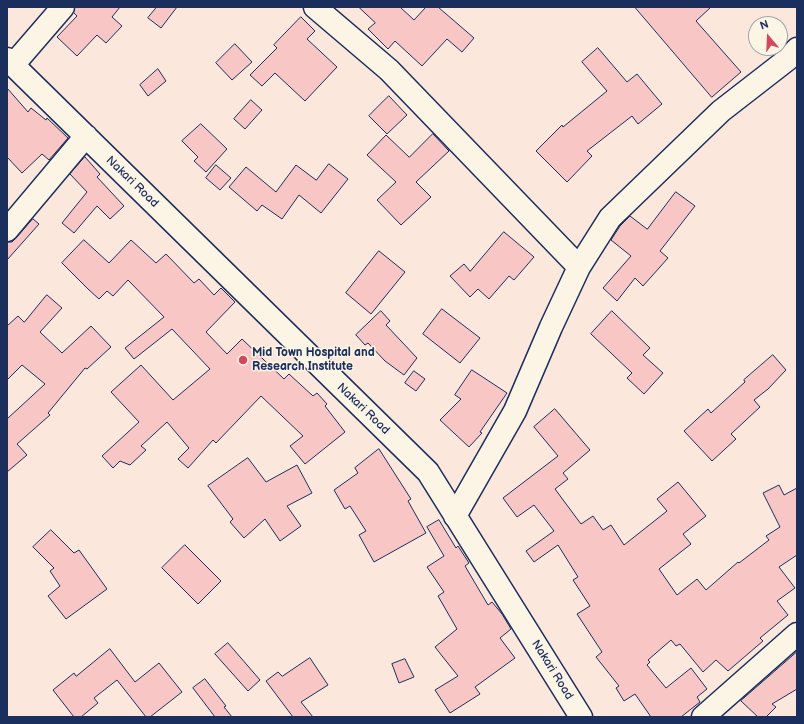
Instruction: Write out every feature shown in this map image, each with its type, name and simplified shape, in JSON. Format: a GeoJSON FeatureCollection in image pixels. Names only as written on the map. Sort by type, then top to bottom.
{"type":"FeatureCollection","features":[{"type":"Feature","properties":{"kind":"street"},"geometry":{"type":"LineString","coordinates":[[10,62],[63,7]]}},
{"type":"Feature","properties":{"kind":"street"},"geometry":{"type":"LineString","coordinates":[[315,7],[389,70],[579,267]]}},
{"type":"Feature","properties":{"kind":"street"},"geometry":{"type":"LineString","coordinates":[[455,516],[515,411],[551,327],[579,267],[610,218],[721,110],[788,59],[797,49]]}},
{"type":"Feature","properties":{"kind":"street","name":"Nakari Road"},"geometry":{"type":"LineString","coordinates":[[10,62],[428,472],[581,717]]}},
{"type":"Feature","properties":{"kind":"street"},"geometry":{"type":"LineString","coordinates":[[7,230],[86,136]]}},
{"type":"Feature","properties":{"kind":"street"},"geometry":{"type":"LineString","coordinates":[[703,717],[797,634]]}},
{"type":"Feature","properties":{"kind":"building"},"geometry":{"type":"Polygon","coordinates":[[[75,7],[120,7],[112,17],[122,26],[106,43],[97,35],[77,56],[57,37],[77,16],[74,13],[75,7]]]}},
{"type":"Feature","properties":{"kind":"building"},"geometry":{"type":"Polygon","coordinates":[[[157,7],[177,7],[161,28],[148,18],[157,7]]]}},
{"type":"Feature","properties":{"kind":"building"},"geometry":{"type":"Polygon","coordinates":[[[359,7],[400,7],[414,20],[426,7],[438,7],[474,38],[462,52],[447,39],[422,66],[395,41],[388,49],[368,29],[375,23],[359,7]]]}},
{"type":"Feature","properties":{"kind":"building"},"geometry":{"type":"Polygon","coordinates":[[[635,7],[711,7],[696,21],[741,72],[712,97],[635,7]]]}},
{"type":"Feature","properties":{"kind":"building"},"geometry":{"type":"Polygon","coordinates":[[[301,17],[315,31],[307,39],[337,67],[305,101],[275,73],[262,86],[250,75],[277,48],[274,45],[301,17]]]}},
{"type":"Feature","properties":{"kind":"building"},"geometry":{"type":"Polygon","coordinates":[[[235,44],[252,62],[232,80],[216,63],[235,44]]]}},
{"type":"Feature","properties":{"kind":"building"},"geometry":{"type":"Polygon","coordinates":[[[598,48],[627,82],[637,74],[662,104],[638,124],[632,116],[587,151],[592,156],[567,182],[536,151],[562,125],[563,127],[607,91],[582,62],[598,48]]]}},
{"type":"Feature","properties":{"kind":"building"},"geometry":{"type":"Polygon","coordinates":[[[158,69],[166,81],[148,96],[140,85],[158,69]]]}},
{"type":"Feature","properties":{"kind":"building"},"geometry":{"type":"Polygon","coordinates":[[[7,88],[28,112],[31,108],[46,120],[47,118],[68,138],[49,160],[42,154],[22,173],[7,157],[7,88]]]}},
{"type":"Feature","properties":{"kind":"building"},"geometry":{"type":"Polygon","coordinates":[[[389,96],[407,115],[387,134],[369,116],[389,96]]]}},
{"type":"Feature","properties":{"kind":"building"},"geometry":{"type":"Polygon","coordinates":[[[251,100],[262,110],[245,129],[234,119],[251,100]]]}},
{"type":"Feature","properties":{"kind":"building"},"geometry":{"type":"Polygon","coordinates":[[[201,124],[227,149],[206,172],[194,161],[198,157],[182,141],[201,124]]]}},
{"type":"Feature","properties":{"kind":"building"},"geometry":{"type":"Polygon","coordinates":[[[433,134],[449,151],[416,182],[431,197],[401,225],[377,200],[396,182],[367,155],[386,135],[409,157],[433,134]]]}},
{"type":"Feature","properties":{"kind":"building"},"geometry":{"type":"Polygon","coordinates":[[[85,157],[100,174],[97,177],[124,206],[110,219],[97,206],[74,233],[62,223],[87,192],[70,174],[85,157]]]}},
{"type":"Feature","properties":{"kind":"building"},"geometry":{"type":"Polygon","coordinates":[[[329,164],[348,179],[321,213],[299,195],[282,219],[262,205],[257,211],[229,187],[246,167],[276,192],[296,165],[316,180],[329,164]]]}},
{"type":"Feature","properties":{"kind":"building"},"geometry":{"type":"Polygon","coordinates":[[[216,165],[231,178],[220,190],[206,178],[216,165]]]}},
{"type":"Feature","properties":{"kind":"building"},"geometry":{"type":"Polygon","coordinates":[[[676,192],[695,206],[660,251],[668,258],[643,286],[635,278],[617,301],[603,288],[631,256],[611,240],[620,226],[630,216],[647,229],[676,192]]]}},
{"type":"Feature","properties":{"kind":"building"},"geometry":{"type":"Polygon","coordinates":[[[33,219],[39,224],[7,260],[7,242],[12,242],[33,219]]]}},
{"type":"Feature","properties":{"kind":"building"},"geometry":{"type":"Polygon","coordinates":[[[504,232],[534,257],[514,280],[509,276],[489,299],[478,289],[470,297],[450,276],[464,264],[470,271],[504,232]]]}},
{"type":"Feature","properties":{"kind":"building"},"geometry":{"type":"Polygon","coordinates":[[[84,240],[109,263],[131,240],[156,263],[166,254],[194,283],[199,279],[214,295],[221,288],[235,302],[206,332],[227,354],[242,339],[284,379],[289,374],[313,396],[317,393],[327,404],[325,406],[345,432],[305,464],[290,446],[303,436],[261,396],[216,443],[213,440],[188,468],[178,459],[189,448],[167,422],[141,446],[146,450],[130,465],[120,461],[113,468],[102,456],[139,422],[111,392],[141,365],[173,400],[210,369],[172,329],[134,359],[125,348],[164,317],[128,280],[113,296],[107,291],[99,299],[88,289],[62,263],[84,240]]]}},
{"type":"Feature","properties":{"kind":"building"},"geometry":{"type":"Polygon","coordinates":[[[379,251],[405,272],[371,314],[346,293],[379,251]]]}},
{"type":"Feature","properties":{"kind":"building"},"geometry":{"type":"Polygon","coordinates":[[[47,295],[62,308],[40,332],[62,353],[91,326],[111,347],[87,369],[85,368],[48,413],[50,415],[17,444],[27,455],[7,472],[7,419],[45,384],[22,365],[7,380],[7,326],[18,316],[24,322],[47,295]]]}},
{"type":"Feature","properties":{"kind":"building"},"geometry":{"type":"Polygon","coordinates":[[[442,309],[480,338],[460,363],[423,334],[442,309]]]}},
{"type":"Feature","properties":{"kind":"building"},"geometry":{"type":"Polygon","coordinates":[[[381,311],[390,321],[386,325],[417,358],[404,375],[385,361],[368,343],[365,345],[356,335],[381,311]]]}},
{"type":"Feature","properties":{"kind":"building"},"geometry":{"type":"Polygon","coordinates":[[[612,311],[650,348],[643,355],[663,373],[644,394],[627,378],[632,373],[591,334],[612,311]]]}},
{"type":"Feature","properties":{"kind":"building"},"geometry":{"type":"Polygon","coordinates":[[[773,355],[786,370],[768,389],[754,400],[760,407],[731,434],[736,439],[712,461],[684,431],[708,409],[711,413],[745,382],[744,380],[773,355]]]}},
{"type":"Feature","properties":{"kind":"building"},"geometry":{"type":"Polygon","coordinates":[[[472,370],[507,393],[480,432],[482,433],[469,447],[440,420],[461,399],[455,395],[472,370]]]}},
{"type":"Feature","properties":{"kind":"building"},"geometry":{"type":"Polygon","coordinates":[[[414,371],[425,379],[416,391],[405,383],[414,371]]]}},
{"type":"Feature","properties":{"kind":"building"},"geometry":{"type":"Polygon","coordinates":[[[555,409],[590,450],[563,473],[568,479],[555,489],[581,524],[593,516],[603,530],[611,525],[624,545],[667,511],[657,499],[678,482],[706,516],[683,534],[691,544],[659,569],[677,595],[697,579],[706,590],[738,562],[739,563],[769,540],[766,536],[780,527],[763,493],[779,485],[784,495],[797,488],[797,555],[779,567],[795,588],[777,601],[788,615],[760,638],[763,641],[728,671],[716,660],[703,672],[680,644],[676,646],[671,640],[648,660],[650,662],[647,665],[666,688],[691,668],[707,689],[697,697],[700,702],[681,717],[651,717],[635,694],[624,701],[616,688],[619,686],[596,657],[602,652],[577,614],[590,606],[573,580],[578,577],[558,545],[534,562],[526,551],[554,531],[534,505],[517,517],[503,498],[558,456],[534,427],[555,409]]]}},
{"type":"Feature","properties":{"kind":"building"},"geometry":{"type":"Polygon","coordinates":[[[379,449],[411,499],[408,501],[426,533],[374,562],[359,535],[366,531],[350,506],[345,509],[334,490],[358,473],[355,468],[379,449]]]}},
{"type":"Feature","properties":{"kind":"building"},"geometry":{"type":"Polygon","coordinates":[[[248,458],[266,482],[297,465],[312,493],[287,506],[301,526],[280,541],[265,519],[244,538],[230,522],[233,519],[208,486],[248,458]]]}},
{"type":"Feature","properties":{"kind":"building"},"geometry":{"type":"Polygon","coordinates":[[[439,520],[456,548],[458,546],[469,563],[465,566],[488,605],[492,602],[502,614],[511,629],[500,638],[515,658],[475,687],[480,694],[450,713],[435,690],[458,676],[435,647],[457,629],[438,596],[444,592],[427,567],[444,556],[427,527],[439,520]]]}},
{"type":"Feature","properties":{"kind":"building"},"geometry":{"type":"Polygon","coordinates":[[[51,530],[74,553],[79,550],[107,589],[66,619],[48,596],[60,586],[50,571],[54,568],[33,547],[51,530]]]}},
{"type":"Feature","properties":{"kind":"building"},"geometry":{"type":"Polygon","coordinates":[[[185,545],[221,581],[198,604],[162,568],[185,545]]]}},
{"type":"Feature","properties":{"kind":"building"},"geometry":{"type":"Polygon","coordinates":[[[228,643],[260,680],[248,691],[215,654],[228,643]]]}},
{"type":"Feature","properties":{"kind":"building"},"geometry":{"type":"Polygon","coordinates":[[[110,649],[135,682],[159,663],[182,692],[150,717],[146,717],[117,680],[94,698],[98,703],[81,717],[74,717],[53,690],[74,673],[76,676],[110,649]]]}},
{"type":"Feature","properties":{"kind":"building"},"geometry":{"type":"Polygon","coordinates":[[[797,652],[797,689],[772,704],[776,707],[766,717],[758,717],[741,701],[797,652]]]}},
{"type":"Feature","properties":{"kind":"building"},"geometry":{"type":"Polygon","coordinates":[[[310,658],[328,685],[301,702],[313,717],[293,717],[266,681],[278,672],[282,676],[310,658]]]}},
{"type":"Feature","properties":{"kind":"building"},"geometry":{"type":"Polygon","coordinates":[[[405,659],[414,677],[399,683],[392,664],[405,659]]]}},
{"type":"Feature","properties":{"kind":"building"},"geometry":{"type":"Polygon","coordinates":[[[205,679],[226,706],[224,707],[232,717],[215,717],[193,688],[205,679]]]}},
{"type":"Feature","properties":{"kind":"place","name":"Mid Town Hospital and Research Institute"},"geometry":{"type":"Point","coordinates":[243,360]}}]}
